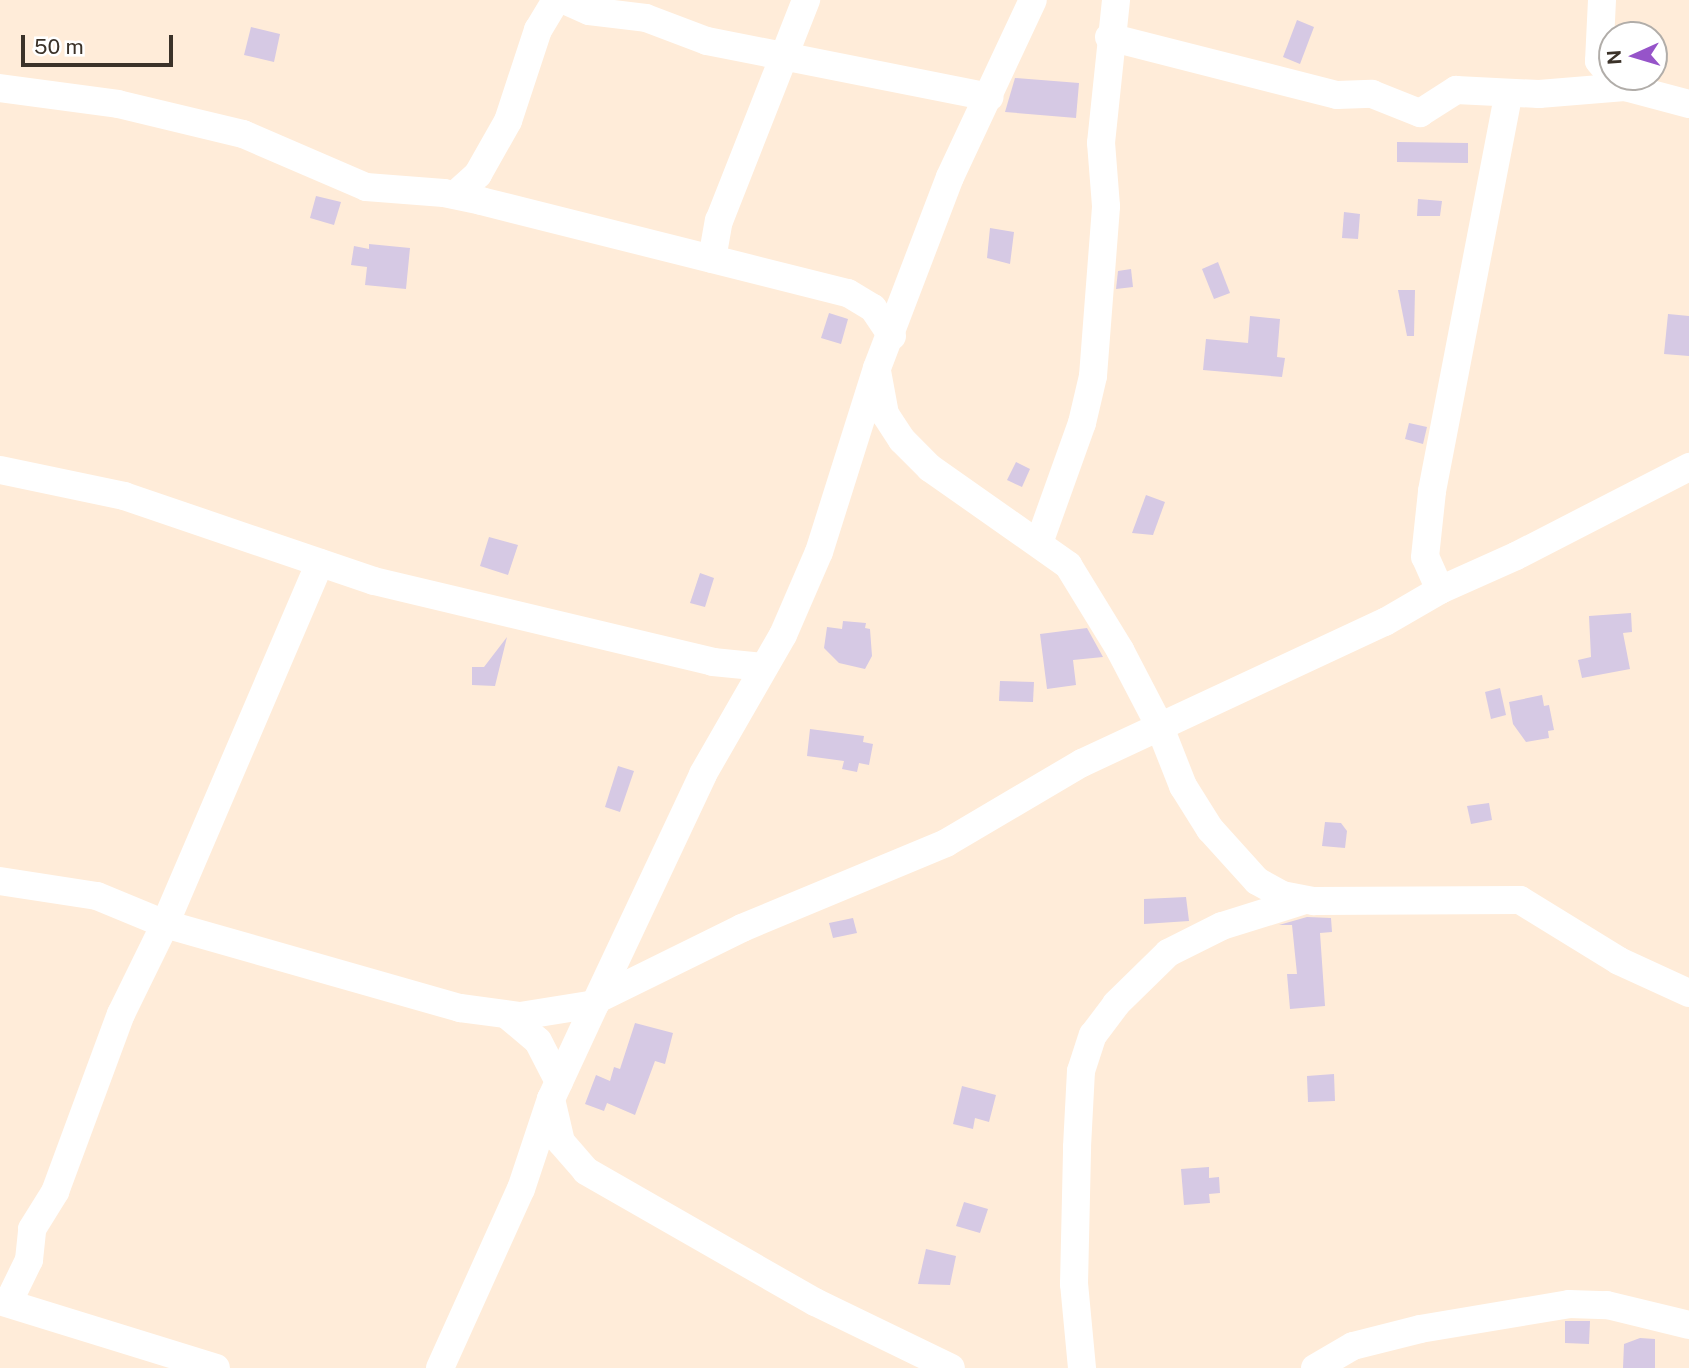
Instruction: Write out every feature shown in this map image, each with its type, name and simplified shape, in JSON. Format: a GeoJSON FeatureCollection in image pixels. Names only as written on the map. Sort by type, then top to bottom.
{"type":"FeatureCollection","features":[{"type":"Feature","properties":{"kind":"street"},"geometry":{"type":"LineString","coordinates":[[455,195],[478,174],[508,121],[538,30],[556,0]]}},
{"type":"Feature","properties":{"kind":"street"},"geometry":{"type":"LineString","coordinates":[[564,0],[589,10],[646,18],[683,35],[989,97]]}},
{"type":"Feature","properties":{"kind":"street"},"geometry":{"type":"LineString","coordinates":[[712,259],[719,221],[806,0]]}},
{"type":"Feature","properties":{"kind":"street"},"geometry":{"type":"LineString","coordinates":[[440,1368],[521,1189],[555,1091],[704,774],[783,635],[819,552],[877,368],[892,336],[950,177],[1033,0]]}},
{"type":"Feature","properties":{"kind":"street"},"geometry":{"type":"LineString","coordinates":[[1039,543],[1078,436],[1093,376],[1104,251],[1101,143],[1109,37],[1116,0]]}},
{"type":"Feature","properties":{"kind":"street"},"geometry":{"type":"LineString","coordinates":[[1601,21],[1602,0]]}},
{"type":"Feature","properties":{"kind":"street"},"geometry":{"type":"LineString","coordinates":[[1109,37],[1337,95],[1372,94],[1420,113],[1451,91],[1509,93],[1598,82]]}},
{"type":"Feature","properties":{"kind":"street"},"geometry":{"type":"LineString","coordinates":[[0,88],[118,104],[243,134],[366,187],[455,195],[860,297],[910,287]]}},
{"type":"Feature","properties":{"kind":"street"},"geometry":{"type":"LineString","coordinates":[[1650,91],[1689,104]]}},
{"type":"Feature","properties":{"kind":"street"},"geometry":{"type":"LineString","coordinates":[[1440,590],[1425,557],[1432,491],[1474,286],[1486,198],[1509,93]]}},
{"type":"Feature","properties":{"kind":"street"},"geometry":{"type":"LineString","coordinates":[[860,297],[881,317],[892,336]]}},
{"type":"Feature","properties":{"kind":"street"},"geometry":{"type":"LineString","coordinates":[[877,368],[885,414],[902,440],[930,468],[1068,565],[1081,583],[1159,725],[1172,765],[1210,829],[1269,889],[1307,900]]}},
{"type":"Feature","properties":{"kind":"street"},"geometry":{"type":"LineString","coordinates":[[0,881],[97,896],[165,924],[460,1008],[507,1015],[540,1015],[597,1002],[742,928],[946,843],[1082,763],[1385,622],[1440,590],[1517,556],[1689,467]]}},
{"type":"Feature","properties":{"kind":"street"},"geometry":{"type":"LineString","coordinates":[[0,470],[124,496],[374,581],[713,662],[764,667]]}},
{"type":"Feature","properties":{"kind":"street"},"geometry":{"type":"LineString","coordinates":[[216,1368],[4,1302],[29,1260],[32,1228],[55,1192],[121,1014],[165,924],[320,563]]}},
{"type":"Feature","properties":{"kind":"street"},"geometry":{"type":"LineString","coordinates":[[1082,1368],[1074,1284],[1081,1071],[1093,1035],[1132,987],[1168,953],[1222,926],[1274,906],[1307,900],[1520,900],[1619,961],[1689,993]]}},
{"type":"Feature","properties":{"kind":"street"},"geometry":{"type":"LineString","coordinates":[[507,1015],[538,1041],[555,1091],[561,1142],[586,1171],[815,1302],[951,1368]]}},
{"type":"Feature","properties":{"kind":"street"},"geometry":{"type":"LineString","coordinates":[[1315,1368],[1353,1346],[1420,1329],[1569,1304],[1607,1305],[1689,1325]]}},
{"type":"Feature","properties":{"kind":"building"},"geometry":{"type":"Polygon","coordinates":[[[1297,20],[1314,27],[1300,64],[1283,57],[1297,20]]]}},
{"type":"Feature","properties":{"kind":"building"},"geometry":{"type":"Polygon","coordinates":[[[251,27],[280,34],[274,62],[244,55],[251,27]]]}},
{"type":"Feature","properties":{"kind":"building"},"geometry":{"type":"Polygon","coordinates":[[[1015,78],[1079,83],[1076,118],[1005,112],[1015,78]]]}},
{"type":"Feature","properties":{"kind":"building"},"geometry":{"type":"Polygon","coordinates":[[[1397,142],[1468,143],[1468,163],[1397,162],[1397,142]]]}},
{"type":"Feature","properties":{"kind":"building"},"geometry":{"type":"Polygon","coordinates":[[[316,196],[341,202],[334,225],[310,218],[316,196]]]}},
{"type":"Feature","properties":{"kind":"building"},"geometry":{"type":"Polygon","coordinates":[[[1418,199],[1442,201],[1440,216],[1417,216],[1418,199]]]}},
{"type":"Feature","properties":{"kind":"building"},"geometry":{"type":"Polygon","coordinates":[[[1344,212],[1360,214],[1358,239],[1342,238],[1344,212]]]}},
{"type":"Feature","properties":{"kind":"building"},"geometry":{"type":"Polygon","coordinates":[[[990,228],[1014,232],[1010,264],[987,258],[990,228]]]}},
{"type":"Feature","properties":{"kind":"building"},"geometry":{"type":"Polygon","coordinates":[[[369,244],[410,248],[406,289],[365,285],[367,267],[351,265],[354,246],[369,249],[369,244]]]}},
{"type":"Feature","properties":{"kind":"building"},"geometry":{"type":"Polygon","coordinates":[[[1218,262],[1230,293],[1214,299],[1202,269],[1218,262]]]}},
{"type":"Feature","properties":{"kind":"building"},"geometry":{"type":"Polygon","coordinates":[[[1131,269],[1133,287],[1116,289],[1118,271],[1131,269]]]}},
{"type":"Feature","properties":{"kind":"building"},"geometry":{"type":"Polygon","coordinates":[[[1398,290],[1415,290],[1414,336],[1407,336],[1398,290]]]}},
{"type":"Feature","properties":{"kind":"building"},"geometry":{"type":"Polygon","coordinates":[[[829,313],[848,319],[841,344],[821,338],[829,313]]]}},
{"type":"Feature","properties":{"kind":"building"},"geometry":{"type":"Polygon","coordinates":[[[1668,314],[1689,316],[1689,356],[1664,354],[1668,314]]]}},
{"type":"Feature","properties":{"kind":"building"},"geometry":{"type":"Polygon","coordinates":[[[1250,316],[1280,319],[1277,357],[1285,358],[1282,377],[1203,370],[1206,339],[1248,343],[1250,316]]]}},
{"type":"Feature","properties":{"kind":"building"},"geometry":{"type":"Polygon","coordinates":[[[1409,423],[1427,427],[1423,444],[1405,439],[1409,423]]]}},
{"type":"Feature","properties":{"kind":"building"},"geometry":{"type":"Polygon","coordinates":[[[1016,462],[1030,469],[1022,487],[1007,480],[1016,462]]]}},
{"type":"Feature","properties":{"kind":"building"},"geometry":{"type":"Polygon","coordinates":[[[1146,495],[1165,502],[1153,535],[1132,533],[1146,495]]]}},
{"type":"Feature","properties":{"kind":"building"},"geometry":{"type":"Polygon","coordinates":[[[489,537],[518,545],[508,575],[480,566],[489,537]]]}},
{"type":"Feature","properties":{"kind":"building"},"geometry":{"type":"Polygon","coordinates":[[[700,573],[714,578],[705,607],[690,603],[700,573]]]}},
{"type":"Feature","properties":{"kind":"building"},"geometry":{"type":"Polygon","coordinates":[[[1631,613],[1632,632],[1623,633],[1630,669],[1582,678],[1578,660],[1591,657],[1589,616],[1631,613]]]}},
{"type":"Feature","properties":{"kind":"building"},"geometry":{"type":"Polygon","coordinates":[[[843,621],[866,623],[865,628],[870,629],[872,656],[865,669],[839,663],[824,648],[827,627],[842,629],[843,621]]]}},
{"type":"Feature","properties":{"kind":"building"},"geometry":{"type":"Polygon","coordinates":[[[1087,628],[1103,657],[1073,660],[1076,685],[1047,689],[1040,634],[1087,628]]]}},
{"type":"Feature","properties":{"kind":"building"},"geometry":{"type":"Polygon","coordinates":[[[507,637],[495,686],[472,685],[472,667],[484,667],[507,637]]]}},
{"type":"Feature","properties":{"kind":"building"},"geometry":{"type":"Polygon","coordinates":[[[1000,681],[1034,682],[1033,702],[999,701],[1000,681]]]}},
{"type":"Feature","properties":{"kind":"building"},"geometry":{"type":"Polygon","coordinates":[[[1500,688],[1506,715],[1491,719],[1485,692],[1500,688]]]}},
{"type":"Feature","properties":{"kind":"building"},"geometry":{"type":"Polygon","coordinates":[[[1542,695],[1544,706],[1549,705],[1554,730],[1548,731],[1549,738],[1526,742],[1513,724],[1509,702],[1542,695]]]}},
{"type":"Feature","properties":{"kind":"building"},"geometry":{"type":"Polygon","coordinates":[[[810,729],[864,736],[863,742],[873,744],[869,765],[859,763],[857,772],[842,769],[844,761],[807,756],[810,729]]]}},
{"type":"Feature","properties":{"kind":"building"},"geometry":{"type":"Polygon","coordinates":[[[618,766],[634,771],[620,812],[605,807],[618,766]]]}},
{"type":"Feature","properties":{"kind":"building"},"geometry":{"type":"Polygon","coordinates":[[[1489,803],[1492,820],[1471,824],[1467,806],[1489,803]]]}},
{"type":"Feature","properties":{"kind":"building"},"geometry":{"type":"Polygon","coordinates":[[[1325,822],[1341,823],[1347,831],[1345,848],[1322,846],[1325,822]]]}},
{"type":"Feature","properties":{"kind":"building"},"geometry":{"type":"Polygon","coordinates":[[[1186,897],[1189,921],[1144,924],[1144,899],[1186,897]]]}},
{"type":"Feature","properties":{"kind":"building"},"geometry":{"type":"Polygon","coordinates":[[[1307,917],[1331,918],[1332,932],[1320,933],[1325,1006],[1290,1009],[1287,974],[1297,974],[1292,925],[1279,925],[1307,917]]]}},
{"type":"Feature","properties":{"kind":"building"},"geometry":{"type":"Polygon","coordinates":[[[853,918],[857,933],[833,938],[829,923],[853,918]]]}},
{"type":"Feature","properties":{"kind":"building"},"geometry":{"type":"Polygon","coordinates":[[[635,1023],[673,1033],[665,1064],[655,1061],[635,1115],[607,1103],[604,1111],[585,1104],[596,1075],[610,1081],[614,1067],[620,1069],[635,1023]]]}},
{"type":"Feature","properties":{"kind":"building"},"geometry":{"type":"Polygon","coordinates":[[[1334,1074],[1335,1101],[1308,1102],[1307,1076],[1334,1074]]]}},
{"type":"Feature","properties":{"kind":"building"},"geometry":{"type":"Polygon","coordinates":[[[962,1086],[996,1095],[989,1122],[975,1118],[973,1129],[953,1124],[962,1086]]]}},
{"type":"Feature","properties":{"kind":"building"},"geometry":{"type":"Polygon","coordinates":[[[1209,1167],[1209,1178],[1219,1177],[1220,1193],[1209,1194],[1210,1203],[1184,1205],[1181,1169],[1209,1167]]]}},
{"type":"Feature","properties":{"kind":"building"},"geometry":{"type":"Polygon","coordinates":[[[964,1202],[988,1209],[980,1233],[956,1226],[964,1202]]]}},
{"type":"Feature","properties":{"kind":"building"},"geometry":{"type":"Polygon","coordinates":[[[926,1249],[956,1256],[950,1285],[918,1284],[926,1249]]]}},
{"type":"Feature","properties":{"kind":"building"},"geometry":{"type":"Polygon","coordinates":[[[1565,1321],[1590,1321],[1589,1344],[1565,1343],[1565,1321]]]}},
{"type":"Feature","properties":{"kind":"building"},"geometry":{"type":"Polygon","coordinates":[[[1640,1338],[1655,1339],[1655,1368],[1623,1368],[1624,1344],[1640,1338]]]}}]}
